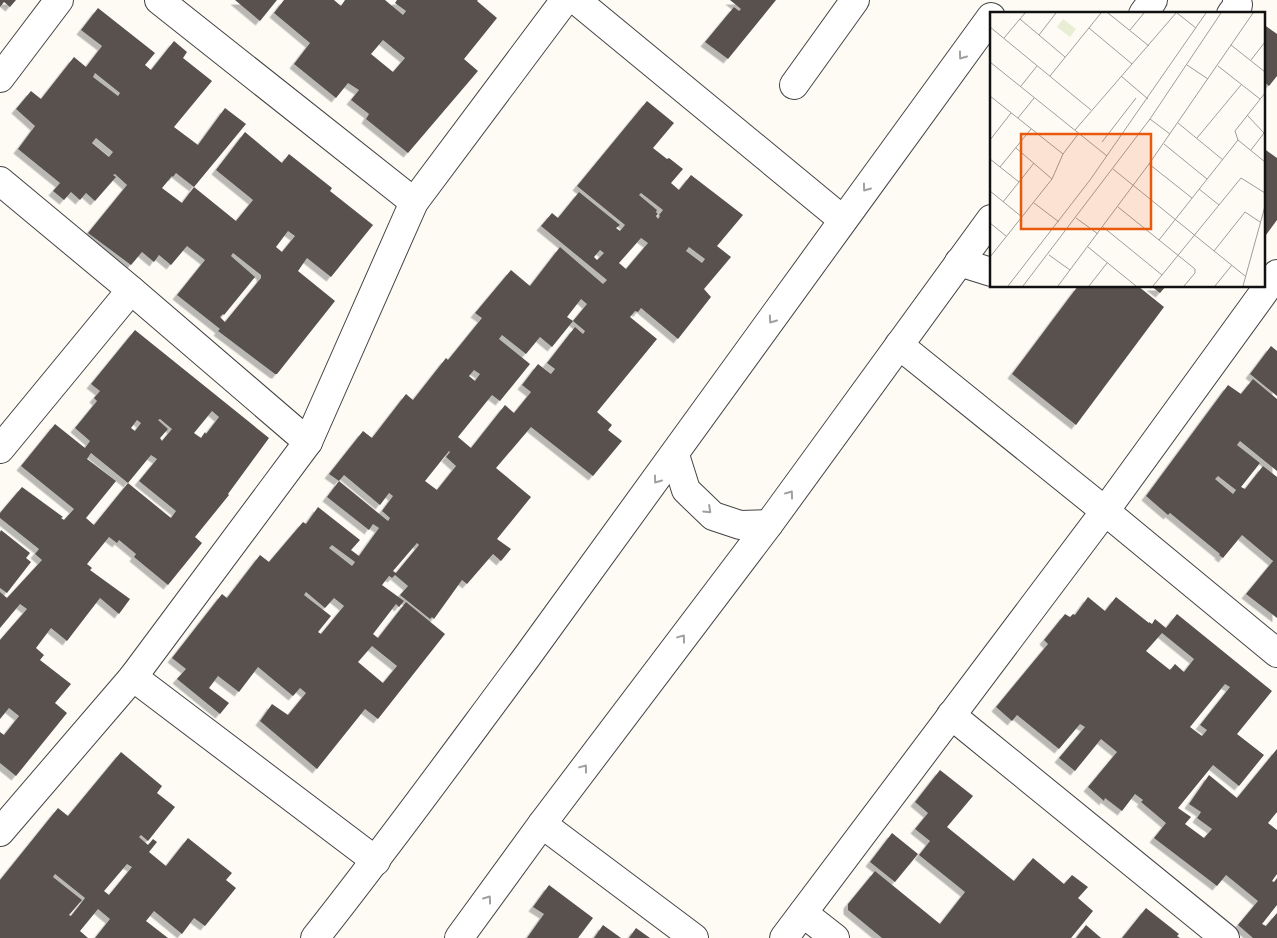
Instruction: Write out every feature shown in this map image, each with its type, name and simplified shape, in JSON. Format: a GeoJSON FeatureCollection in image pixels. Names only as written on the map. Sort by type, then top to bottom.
{"type":"FeatureCollection","features":[{"type":"Feature","properties":{"kind":"street"},"geometry":{"type":"LineString","coordinates":[[0,78],[59,0]]}},
{"type":"Feature","properties":{"kind":"street"},"geometry":{"type":"LineString","coordinates":[[159,0],[414,202]]}},
{"type":"Feature","properties":{"kind":"street"},"geometry":{"type":"LineString","coordinates":[[5,817],[133,677],[308,442],[414,202],[565,0]]}},
{"type":"Feature","properties":{"kind":"street"},"geometry":{"type":"LineString","coordinates":[[576,0],[843,220]]}},
{"type":"Feature","properties":{"kind":"street"},"geometry":{"type":"LineString","coordinates":[[794,85],[855,0]]}},
{"type":"Feature","properties":{"kind":"street"},"geometry":{"type":"LineString","coordinates":[[994,12],[1003,0]]}},
{"type":"Feature","properties":{"kind":"street"},"geometry":{"type":"LineString","coordinates":[[1144,12],[1153,0]]}},
{"type":"Feature","properties":{"kind":"street"},"geometry":{"type":"LineString","coordinates":[[1233,12],[1238,5],[1237,0]]}},
{"type":"Feature","properties":{"kind":"street"},"geometry":{"type":"LineString","coordinates":[[315,938],[376,862],[675,455],[990,18]]}},
{"type":"Feature","properties":{"kind":"street"},"geometry":{"type":"LineString","coordinates":[[0,182],[131,290],[308,442]]}},
{"type":"Feature","properties":{"kind":"street"},"geometry":{"type":"LineString","coordinates":[[459,938],[542,824],[769,524],[990,220]]}},
{"type":"Feature","properties":{"kind":"street"},"geometry":{"type":"LineString","coordinates":[[959,262],[990,272]]}},
{"type":"Feature","properties":{"kind":"street"},"geometry":{"type":"LineString","coordinates":[[784,938],[1105,511],[1268,307],[1277,274]]}},
{"type":"Feature","properties":{"kind":"street"},"geometry":{"type":"LineString","coordinates":[[0,449],[131,290]]}},
{"type":"Feature","properties":{"kind":"street"},"geometry":{"type":"LineString","coordinates":[[899,345],[1277,653]]}},
{"type":"Feature","properties":{"kind":"street"},"geometry":{"type":"LineString","coordinates":[[675,455],[686,490],[713,516],[740,526],[769,524]]}},
{"type":"Feature","properties":{"kind":"street"},"geometry":{"type":"LineString","coordinates":[[133,677],[376,862]]}},
{"type":"Feature","properties":{"kind":"street"},"geometry":{"type":"LineString","coordinates":[[951,715],[1226,938]]}},
{"type":"Feature","properties":{"kind":"street"},"geometry":{"type":"LineString","coordinates":[[542,824],[694,938]]}},
{"type":"Feature","properties":{"kind":"street"},"geometry":{"type":"LineString","coordinates":[[804,913],[834,938]]}},
{"type":"Feature","properties":{"kind":"building"},"geometry":{"type":"Polygon","coordinates":[[[0,0],[16,0],[10,7],[4,2],[0,7],[0,0]]]}},
{"type":"Feature","properties":{"kind":"building"},"geometry":{"type":"Polygon","coordinates":[[[235,0],[277,0],[260,21],[235,0]]]}},
{"type":"Feature","properties":{"kind":"building"},"geometry":{"type":"Polygon","coordinates":[[[284,0],[334,0],[341,6],[345,0],[385,0],[403,15],[406,11],[395,3],[397,0],[478,0],[497,18],[464,59],[478,71],[408,153],[366,119],[369,114],[351,100],[359,90],[348,83],[336,98],[294,64],[310,43],[274,13],[284,0]],[[383,40],[371,54],[393,72],[405,58],[383,40]]]}},
{"type":"Feature","properties":{"kind":"building"},"geometry":{"type":"Polygon","coordinates":[[[730,0],[776,0],[728,59],[705,42],[734,7],[739,11],[741,9],[730,0]]]}},
{"type":"Feature","properties":{"kind":"building"},"geometry":{"type":"Polygon","coordinates":[[[98,8],[155,53],[145,65],[151,70],[174,41],[187,52],[183,58],[212,81],[174,127],[198,145],[225,108],[246,124],[194,187],[236,221],[253,200],[216,170],[245,132],[282,163],[289,154],[332,188],[330,191],[373,225],[331,277],[307,258],[298,271],[335,301],[277,374],[218,331],[220,329],[177,295],[205,260],[187,246],[171,265],[159,255],[154,262],[142,252],[131,265],[88,233],[127,185],[115,174],[113,175],[116,177],[95,201],[86,193],[80,200],[71,192],[64,200],[53,191],[60,183],[18,149],[35,126],[16,109],[31,91],[41,99],[74,57],[86,67],[102,46],[81,30],[98,8]],[[95,73],[93,77],[118,96],[120,93],[95,73]],[[96,138],[92,143],[109,157],[113,152],[96,138]],[[176,173],[162,188],[182,203],[194,187],[176,173]],[[288,231],[276,247],[282,252],[295,236],[288,231]],[[233,253],[231,256],[255,277],[224,315],[220,317],[225,322],[261,278],[261,275],[233,253]]]}},
{"type":"Feature","properties":{"kind":"building"},"geometry":{"type":"Polygon","coordinates":[[[1264,25],[1277,34],[1277,76],[1269,86],[1264,82],[1264,25]]]}},
{"type":"Feature","properties":{"kind":"building"},"geometry":{"type":"Polygon","coordinates":[[[647,101],[674,123],[653,148],[683,169],[671,183],[679,190],[691,175],[743,215],[717,246],[731,257],[704,289],[711,297],[678,339],[641,308],[630,317],[657,339],[597,412],[612,425],[608,430],[622,441],[593,476],[531,427],[496,468],[531,497],[497,539],[511,549],[501,561],[493,554],[467,584],[462,580],[434,619],[432,617],[430,619],[400,595],[408,586],[395,575],[392,578],[389,576],[382,585],[404,601],[399,607],[396,604],[373,634],[378,638],[406,602],[445,634],[378,719],[365,709],[317,769],[260,721],[272,704],[288,715],[306,693],[300,688],[293,696],[258,667],[239,692],[218,676],[209,688],[229,703],[220,714],[177,679],[186,669],[172,658],[222,594],[227,598],[260,555],[269,562],[303,522],[306,524],[318,507],[360,540],[351,550],[359,556],[379,528],[373,524],[369,530],[327,497],[339,481],[329,474],[363,431],[372,438],[406,394],[413,400],[446,358],[448,360],[482,318],[475,313],[511,270],[530,286],[560,247],[603,284],[607,280],[541,226],[552,213],[558,218],[579,192],[620,225],[616,228],[620,231],[625,225],[577,186],[647,101]],[[641,193],[639,195],[657,210],[658,214],[656,216],[658,219],[663,210],[641,193]],[[641,238],[619,263],[626,269],[648,243],[641,238]],[[689,247],[686,251],[702,263],[705,259],[689,247]],[[600,250],[594,257],[597,260],[604,253],[600,250]],[[581,299],[567,317],[573,321],[587,304],[581,299]],[[573,321],[552,347],[540,337],[526,354],[502,335],[499,339],[530,364],[500,401],[492,395],[458,437],[471,448],[505,405],[514,413],[531,392],[522,385],[538,364],[551,374],[555,369],[547,363],[575,327],[583,334],[585,331],[573,321]],[[474,370],[469,376],[475,381],[480,374],[474,370]],[[449,451],[425,481],[437,490],[456,466],[446,457],[449,451]],[[344,475],[339,481],[388,521],[390,518],[382,511],[393,496],[389,493],[380,505],[344,475]],[[417,543],[393,571],[396,573],[419,545],[417,543]],[[332,545],[329,548],[352,566],[355,562],[332,545]],[[306,592],[304,595],[331,616],[318,632],[321,634],[344,606],[334,598],[325,608],[306,592]],[[372,646],[358,662],[383,683],[397,666],[372,646]]]}},
{"type":"Feature","properties":{"kind":"building"},"geometry":{"type":"Polygon","coordinates":[[[1264,149],[1277,158],[1277,220],[1264,238],[1264,149]]]}},
{"type":"Feature","properties":{"kind":"building"},"geometry":{"type":"Polygon","coordinates":[[[1076,288],[1140,288],[1164,307],[1076,425],[1012,374],[1076,288]]]}},
{"type":"Feature","properties":{"kind":"building"},"geometry":{"type":"Polygon","coordinates":[[[1154,288],[1164,288],[1160,293],[1154,288]]]}},
{"type":"Feature","properties":{"kind":"building"},"geometry":{"type":"Polygon","coordinates":[[[135,330],[269,438],[229,495],[195,537],[202,543],[168,585],[134,557],[136,554],[119,540],[117,543],[109,537],[87,564],[92,568],[90,570],[130,599],[119,614],[100,598],[67,641],[51,628],[36,648],[44,655],[40,660],[71,684],[55,703],[67,713],[16,776],[0,763],[0,732],[4,735],[19,716],[9,708],[0,719],[0,640],[27,609],[20,604],[0,628],[0,592],[7,598],[42,560],[35,554],[39,549],[0,518],[0,513],[22,487],[63,517],[61,518],[64,520],[74,509],[21,466],[55,424],[85,448],[90,441],[75,428],[97,401],[94,398],[100,391],[91,384],[135,330]],[[212,411],[194,433],[201,438],[219,417],[212,411]],[[160,419],[158,420],[168,429],[160,438],[162,441],[172,429],[160,419]],[[137,420],[131,428],[135,431],[141,423],[137,420]],[[91,453],[87,459],[116,481],[86,518],[94,525],[128,483],[91,453]],[[151,455],[128,483],[171,518],[176,511],[139,481],[157,459],[151,455]]]}},
{"type":"Feature","properties":{"kind":"building"},"geometry":{"type":"Polygon","coordinates":[[[1271,346],[1277,351],[1277,396],[1250,374],[1271,346]]]}},
{"type":"Feature","properties":{"kind":"building"},"geometry":{"type":"Polygon","coordinates":[[[1253,379],[1277,399],[1277,471],[1240,441],[1237,445],[1260,463],[1241,487],[1245,489],[1263,466],[1277,477],[1277,618],[1246,594],[1273,561],[1242,535],[1223,558],[1170,513],[1168,515],[1146,496],[1228,385],[1241,394],[1253,379]],[[1218,476],[1215,479],[1233,494],[1236,490],[1218,476]]]}},
{"type":"Feature","properties":{"kind":"building"},"geometry":{"type":"Polygon","coordinates":[[[1,530],[30,553],[26,558],[31,562],[7,593],[0,588],[1,530]]]}},
{"type":"Feature","properties":{"kind":"building"},"geometry":{"type":"Polygon","coordinates":[[[1088,597],[1105,611],[1116,597],[1149,623],[1152,624],[1155,619],[1166,628],[1177,614],[1272,691],[1237,734],[1264,755],[1239,786],[1213,765],[1178,808],[1191,817],[1185,824],[1204,838],[1212,829],[1197,818],[1201,812],[1189,804],[1209,775],[1237,798],[1277,749],[1277,812],[1268,823],[1277,830],[1277,874],[1272,881],[1274,882],[1277,878],[1277,905],[1262,924],[1266,926],[1277,913],[1277,938],[1253,938],[1238,925],[1258,901],[1226,875],[1217,886],[1154,838],[1166,823],[1141,802],[1143,800],[1135,794],[1122,811],[1105,798],[1104,801],[1088,787],[1117,752],[1101,739],[1075,771],[1059,758],[1085,727],[1080,724],[1059,749],[1017,715],[1012,721],[996,707],[1048,644],[1044,640],[1065,614],[1070,617],[1073,614],[1075,615],[1088,597]],[[1162,633],[1146,651],[1170,670],[1175,664],[1184,672],[1194,659],[1162,633]],[[1225,684],[1190,727],[1202,736],[1207,730],[1200,725],[1230,687],[1225,684]]]}},
{"type":"Feature","properties":{"kind":"building"},"geometry":{"type":"Polygon","coordinates":[[[121,752],[162,786],[157,793],[175,807],[148,841],[141,835],[139,837],[148,845],[153,839],[157,842],[149,852],[166,866],[188,838],[232,873],[226,880],[236,888],[205,926],[194,918],[182,934],[154,911],[146,921],[168,938],[95,938],[110,919],[98,909],[80,931],[88,938],[0,938],[0,880],[58,808],[68,816],[121,752]],[[127,864],[104,891],[109,895],[132,867],[127,864]],[[55,874],[53,877],[82,900],[69,915],[71,916],[85,898],[55,874]]]}},
{"type":"Feature","properties":{"kind":"building"},"geometry":{"type":"Polygon","coordinates":[[[940,770],[973,796],[947,827],[1014,881],[1033,858],[1064,884],[1072,875],[1088,887],[1078,898],[1093,911],[1071,938],[882,938],[848,910],[848,904],[875,871],[940,924],[965,892],[919,855],[930,841],[915,829],[928,813],[915,802],[940,770]]]}},
{"type":"Feature","properties":{"kind":"building"},"geometry":{"type":"Polygon","coordinates":[[[892,833],[918,854],[895,882],[870,862],[892,833]]]}},
{"type":"Feature","properties":{"kind":"building"},"geometry":{"type":"Polygon","coordinates":[[[549,885],[593,918],[578,938],[527,938],[544,914],[533,907],[549,885]]]}},
{"type":"Feature","properties":{"kind":"building"},"geometry":{"type":"Polygon","coordinates":[[[1146,908],[1179,934],[1177,936],[1180,938],[1122,938],[1146,908]]]}},
{"type":"Feature","properties":{"kind":"building"},"geometry":{"type":"Polygon","coordinates":[[[603,925],[621,938],[594,938],[603,925]]]}},
{"type":"Feature","properties":{"kind":"building"},"geometry":{"type":"Polygon","coordinates":[[[1086,925],[1101,938],[1076,938],[1086,925]]]}},
{"type":"Feature","properties":{"kind":"building"},"geometry":{"type":"Polygon","coordinates":[[[636,928],[650,938],[629,938],[636,928]]]}}]}
